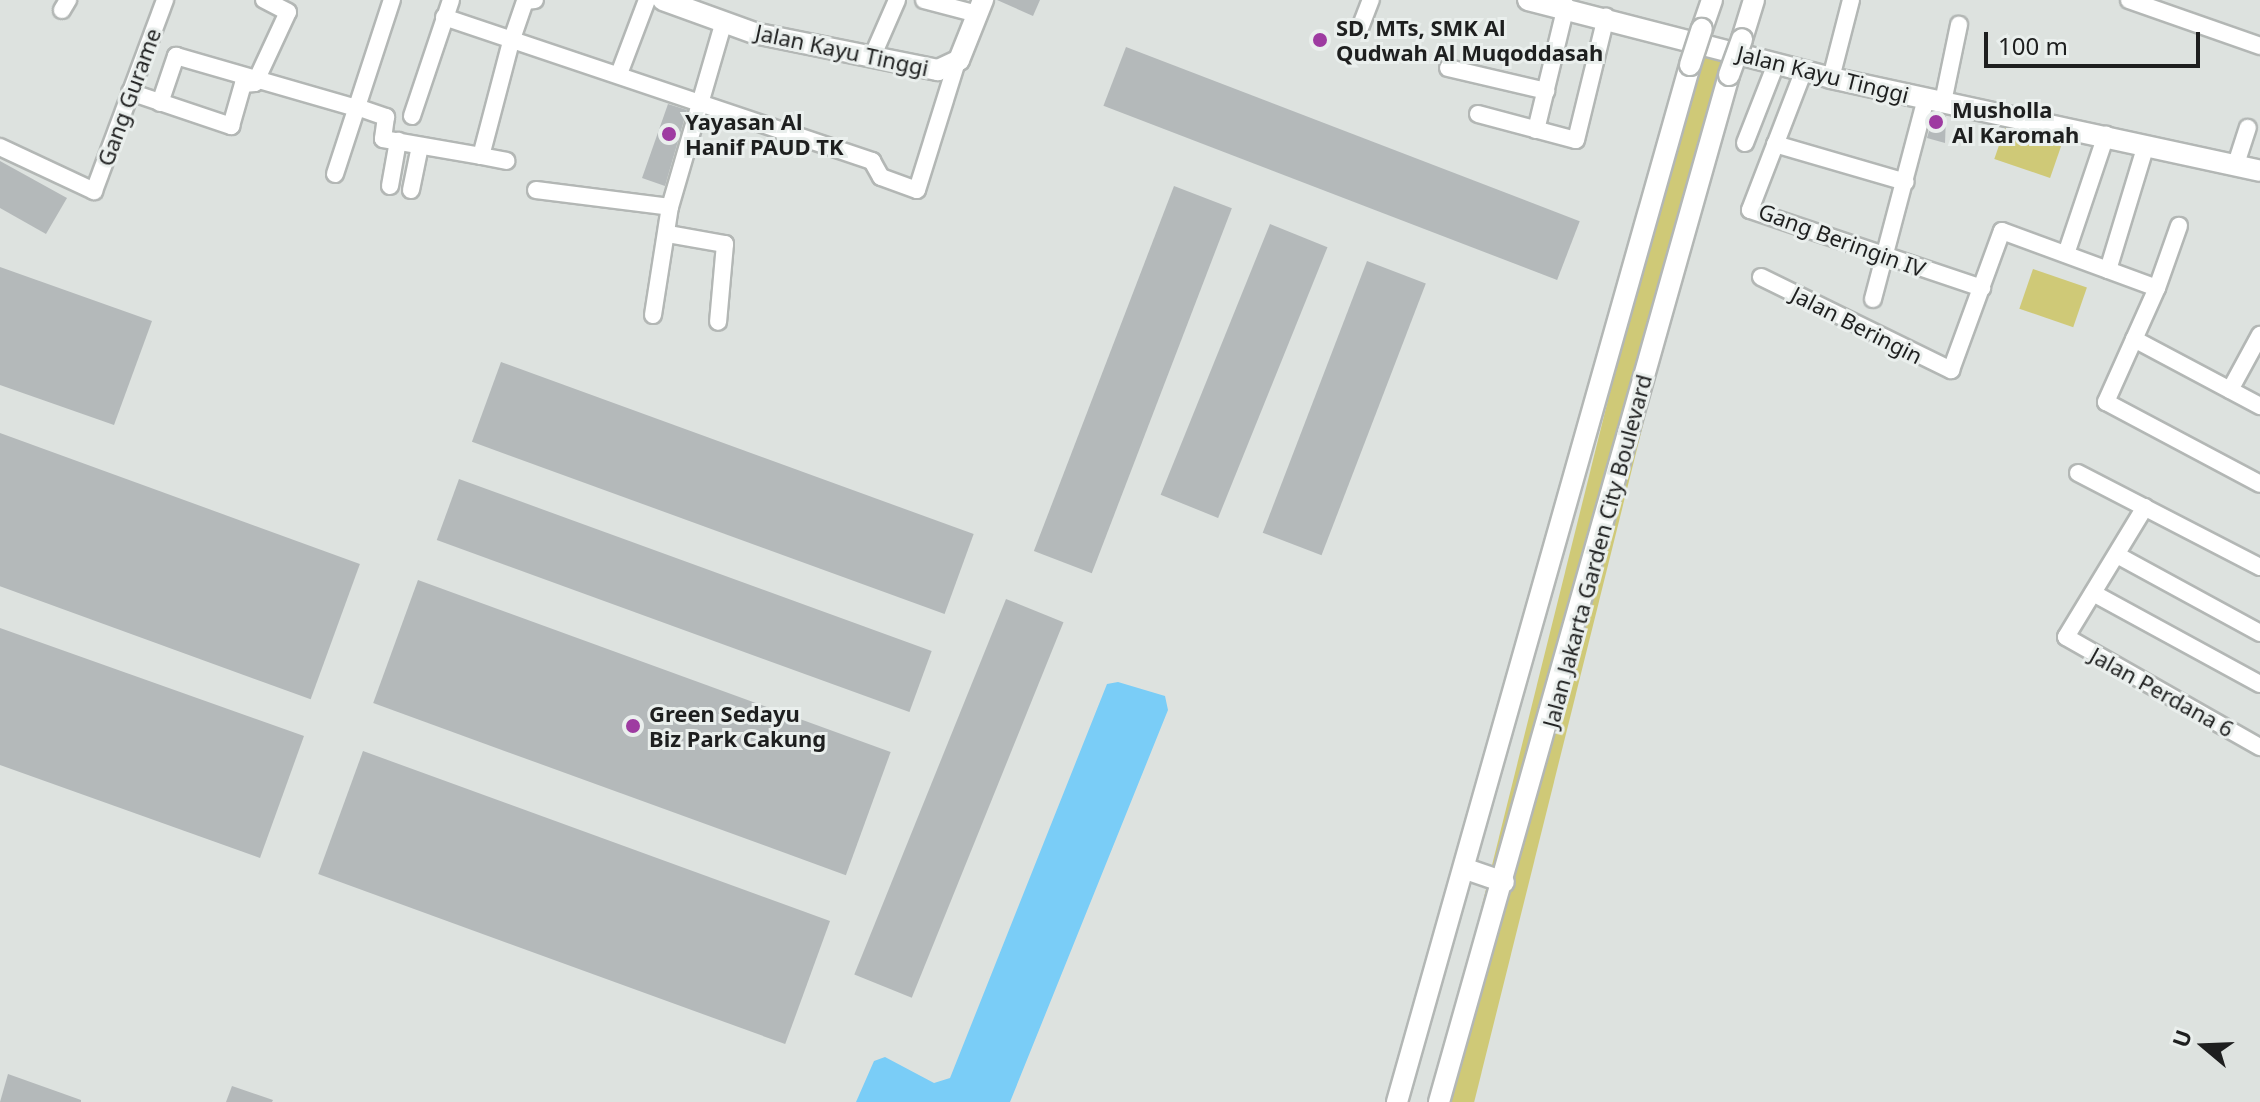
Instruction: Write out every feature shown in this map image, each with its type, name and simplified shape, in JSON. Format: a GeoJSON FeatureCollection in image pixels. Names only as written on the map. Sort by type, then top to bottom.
{"type":"FeatureCollection","features":[{"type":"Feature","properties":{"kind":"street","name":"Gang Gurame"},"geometry":{"type":"LineString","coordinates":[[0,147],[90,192],[165,0]]}},
{"type":"Feature","properties":{"kind":"street"},"geometry":{"type":"LineString","coordinates":[[130,92],[231,126],[243,84],[256,79],[288,12],[264,0]]}},
{"type":"Feature","properties":{"kind":"street"},"geometry":{"type":"LineString","coordinates":[[481,156],[525,1],[535,0]]}},
{"type":"Feature","properties":{"kind":"street"},"geometry":{"type":"LineString","coordinates":[[619,74],[647,0]]}},
{"type":"Feature","properties":{"kind":"street","name":"Jalan Kayu Tinggi"},"geometry":{"type":"LineString","coordinates":[[663,0],[706,9],[723,24],[938,70],[956,65],[980,7]]}},
{"type":"Feature","properties":{"kind":"street"},"geometry":{"type":"LineString","coordinates":[[873,55],[897,0]]}},
{"type":"Feature","properties":{"kind":"street"},"geometry":{"type":"LineString","coordinates":[[924,0],[980,7]]}},
{"type":"Feature","properties":{"kind":"street"},"geometry":{"type":"LineString","coordinates":[[1360,28],[1371,0]]}},
{"type":"Feature","properties":{"kind":"street","name":"Jalan Kayu Tinggi"},"geometry":{"type":"LineString","coordinates":[[1528,0],[1566,6],[1831,78],[2106,135],[2260,171]]}},
{"type":"Feature","properties":{"kind":"street","name":"Jalan Jakarta Garden City Boulevard"},"geometry":{"type":"LineString","coordinates":[[1397,1102],[1466,869],[1690,65],[1712,0]]}},
{"type":"Feature","properties":{"kind":"street","name":"Jalan Jakarta Garden City Boulevard"},"geometry":{"type":"LineString","coordinates":[[1439,1102],[1504,882],[1729,75],[1754,0]]}},
{"type":"Feature","properties":{"kind":"street"},"geometry":{"type":"LineString","coordinates":[[1831,78],[1851,0]]}},
{"type":"Feature","properties":{"kind":"street"},"geometry":{"type":"LineString","coordinates":[[2129,0],[2260,46]]}},
{"type":"Feature","properties":{"kind":"street"},"geometry":{"type":"LineString","coordinates":[[335,174],[389,1]]}},
{"type":"Feature","properties":{"kind":"street"},"geometry":{"type":"LineString","coordinates":[[412,116],[444,6],[513,37],[872,161],[881,177],[920,188],[956,65]]}},
{"type":"Feature","properties":{"kind":"street"},"geometry":{"type":"LineString","coordinates":[[1536,130],[1566,6]]}},
{"type":"Feature","properties":{"kind":"street"},"geometry":{"type":"LineString","coordinates":[[1478,114],[1536,130],[1578,137],[1606,17]]}},
{"type":"Feature","properties":{"kind":"street"},"geometry":{"type":"LineString","coordinates":[[653,315],[670,207],[723,24]]}},
{"type":"Feature","properties":{"kind":"street"},"geometry":{"type":"LineString","coordinates":[[1873,299],[1906,182],[1959,25]]}},
{"type":"Feature","properties":{"kind":"street"},"geometry":{"type":"LineString","coordinates":[[160,103],[176,56],[388,113],[383,139],[507,161]]}},
{"type":"Feature","properties":{"kind":"street"},"geometry":{"type":"LineString","coordinates":[[1745,143],[1776,64]]}},
{"type":"Feature","properties":{"kind":"street"},"geometry":{"type":"LineString","coordinates":[[1448,68],[1546,91]]}},
{"type":"Feature","properties":{"kind":"street","name":"Gang Beringin IV"},"geometry":{"type":"LineString","coordinates":[[1804,70],[1750,210],[1982,288]]}},
{"type":"Feature","properties":{"kind":"street"},"geometry":{"type":"LineString","coordinates":[[2236,164],[2248,128]]}},
{"type":"Feature","properties":{"kind":"street"},"geometry":{"type":"LineString","coordinates":[[2066,254],[2106,135]]}},
{"type":"Feature","properties":{"kind":"street"},"geometry":{"type":"LineString","coordinates":[[390,186],[398,141]]}},
{"type":"Feature","properties":{"kind":"street"},"geometry":{"type":"LineString","coordinates":[[1775,144],[1906,182]]}},
{"type":"Feature","properties":{"kind":"street"},"geometry":{"type":"LineString","coordinates":[[2108,270],[2146,145]]}},
{"type":"Feature","properties":{"kind":"street"},"geometry":{"type":"LineString","coordinates":[[411,190],[420,146]]}},
{"type":"Feature","properties":{"kind":"street"},"geometry":{"type":"LineString","coordinates":[[536,190],[670,207]]}},
{"type":"Feature","properties":{"kind":"street"},"geometry":{"type":"LineString","coordinates":[[2179,226],[2157,288],[2108,405],[2260,484]]}},
{"type":"Feature","properties":{"kind":"street"},"geometry":{"type":"LineString","coordinates":[[1982,288],[2002,231],[2157,288]]}},
{"type":"Feature","properties":{"kind":"street"},"geometry":{"type":"LineString","coordinates":[[668,234],[725,244],[718,322]]}},
{"type":"Feature","properties":{"kind":"street","name":"Jalan Beringin"},"geometry":{"type":"LineString","coordinates":[[1761,277],[1954,369],[1982,288]]}},
{"type":"Feature","properties":{"kind":"street"},"geometry":{"type":"LineString","coordinates":[[2230,390],[2260,335]]}},
{"type":"Feature","properties":{"kind":"street"},"geometry":{"type":"LineString","coordinates":[[2134,339],[2260,406]]}},
{"type":"Feature","properties":{"kind":"street"},"geometry":{"type":"LineString","coordinates":[[2078,473],[2260,567]]}},
{"type":"Feature","properties":{"kind":"street"},"geometry":{"type":"LineString","coordinates":[[2145,507],[2093,593],[2260,684]]}},
{"type":"Feature","properties":{"kind":"street"},"geometry":{"type":"LineString","coordinates":[[2117,555],[2260,633]]}},
{"type":"Feature","properties":{"kind":"street","name":"Jalan Perdana 6"},"geometry":{"type":"LineString","coordinates":[[2093,593],[2066,635],[2260,747]]}},
{"type":"Feature","properties":{"kind":"street"},"geometry":{"type":"LineString","coordinates":[[1466,869],[1504,882]]}},
{"type":"Feature","properties":{"kind":"shaded area"},"geometry":{"type":"Polygon","coordinates":[[[1696,47],[1735,57],[1474,1102],[1433,1102],[1696,47]]]}},
{"type":"Feature","properties":{"kind":"shaded area"},"geometry":{"type":"Polygon","coordinates":[[[2007,122],[2063,141],[2050,178],[1994,159],[2007,122]]]}},
{"type":"Feature","properties":{"kind":"shaded area"},"geometry":{"type":"Polygon","coordinates":[[[2033,269],[2087,288],[2073,327],[2019,309],[2033,269]]]}},
{"type":"Feature","properties":{"kind":"water"},"geometry":{"type":"Polygon","coordinates":[[[1118,682],[1165,696],[1168,710],[1010,1102],[856,1102],[874,1061],[885,1057],[934,1083],[950,1078],[1107,684],[1118,682]]]}},
{"type":"Feature","properties":{"kind":"building"},"geometry":{"type":"Polygon","coordinates":[[[997,0],[1040,0],[1033,16],[997,0]]]}},
{"type":"Feature","properties":{"kind":"building"},"geometry":{"type":"Polygon","coordinates":[[[1126,47],[1580,221],[1557,280],[1103,106],[1126,47]]]}},
{"type":"Feature","properties":{"kind":"building","name":"Yayasan Al Hanif PAUD TK"},"geometry":{"type":"Polygon","coordinates":[[[668,104],[687,110],[665,186],[642,178],[668,104]]]}},
{"type":"Feature","properties":{"kind":"building"},"geometry":{"type":"Polygon","coordinates":[[[1934,114],[1946,116],[1945,143],[1927,138],[1934,114]]]}},
{"type":"Feature","properties":{"kind":"building"},"geometry":{"type":"Polygon","coordinates":[[[0,161],[67,198],[46,234],[0,208],[0,161]]]}},
{"type":"Feature","properties":{"kind":"building"},"geometry":{"type":"Polygon","coordinates":[[[1174,186],[1232,208],[1092,573],[1034,551],[1174,186]]]}},
{"type":"Feature","properties":{"kind":"building"},"geometry":{"type":"Polygon","coordinates":[[[1270,224],[1327,247],[1218,518],[1161,495],[1270,224]]]}},
{"type":"Feature","properties":{"kind":"building"},"geometry":{"type":"Polygon","coordinates":[[[1367,261],[1426,284],[1322,555],[1263,533],[1367,261]]]}},
{"type":"Feature","properties":{"kind":"building"},"geometry":{"type":"Polygon","coordinates":[[[0,267],[152,321],[114,425],[0,385],[0,267]]]}},
{"type":"Feature","properties":{"kind":"building"},"geometry":{"type":"Polygon","coordinates":[[[501,362],[974,534],[945,614],[472,442],[501,362]]]}},
{"type":"Feature","properties":{"kind":"building"},"geometry":{"type":"Polygon","coordinates":[[[0,433],[360,564],[311,699],[0,586],[0,433]]]}},
{"type":"Feature","properties":{"kind":"building","name":"Green Sedayu Biz Park Cakung"},"geometry":{"type":"Polygon","coordinates":[[[459,479],[932,651],[909,712],[437,540],[459,479]]]}},
{"type":"Feature","properties":{"kind":"building","name":"Green Sedayu Biz Park Cakung"},"geometry":{"type":"Polygon","coordinates":[[[418,580],[891,752],[846,875],[373,703],[418,580]]]}},
{"type":"Feature","properties":{"kind":"building"},"geometry":{"type":"Polygon","coordinates":[[[1006,599],[1063,622],[912,998],[854,975],[1006,599]]]}},
{"type":"Feature","properties":{"kind":"building"},"geometry":{"type":"Polygon","coordinates":[[[0,628],[304,736],[260,858],[0,765],[0,628]]]}},
{"type":"Feature","properties":{"kind":"building"},"geometry":{"type":"Polygon","coordinates":[[[363,751],[830,921],[785,1044],[318,874],[363,751]]]}},
{"type":"Feature","properties":{"kind":"building"},"geometry":{"type":"Polygon","coordinates":[[[8,1074],[81,1100],[81,1102],[0,1102],[8,1074]]]}},
{"type":"Feature","properties":{"kind":"building"},"geometry":{"type":"Polygon","coordinates":[[[232,1086],[273,1100],[226,1102],[232,1086]]]}},
{"type":"Feature","properties":{"kind":"place","name":"SD, MTs, SMK Al Qudwah Al Muqoddasah"},"geometry":{"type":"Point","coordinates":[1320,40]}},
{"type":"Feature","properties":{"kind":"place","name":"Musholla Al Karomah"},"geometry":{"type":"Point","coordinates":[1936,122]}},
{"type":"Feature","properties":{"kind":"place","name":"Yayasan Al Hanif PAUD TK"},"geometry":{"type":"Point","coordinates":[669,134]}},
{"type":"Feature","properties":{"kind":"place","name":"Green Sedayu Biz Park Cakung"},"geometry":{"type":"Point","coordinates":[633,726]}}]}
